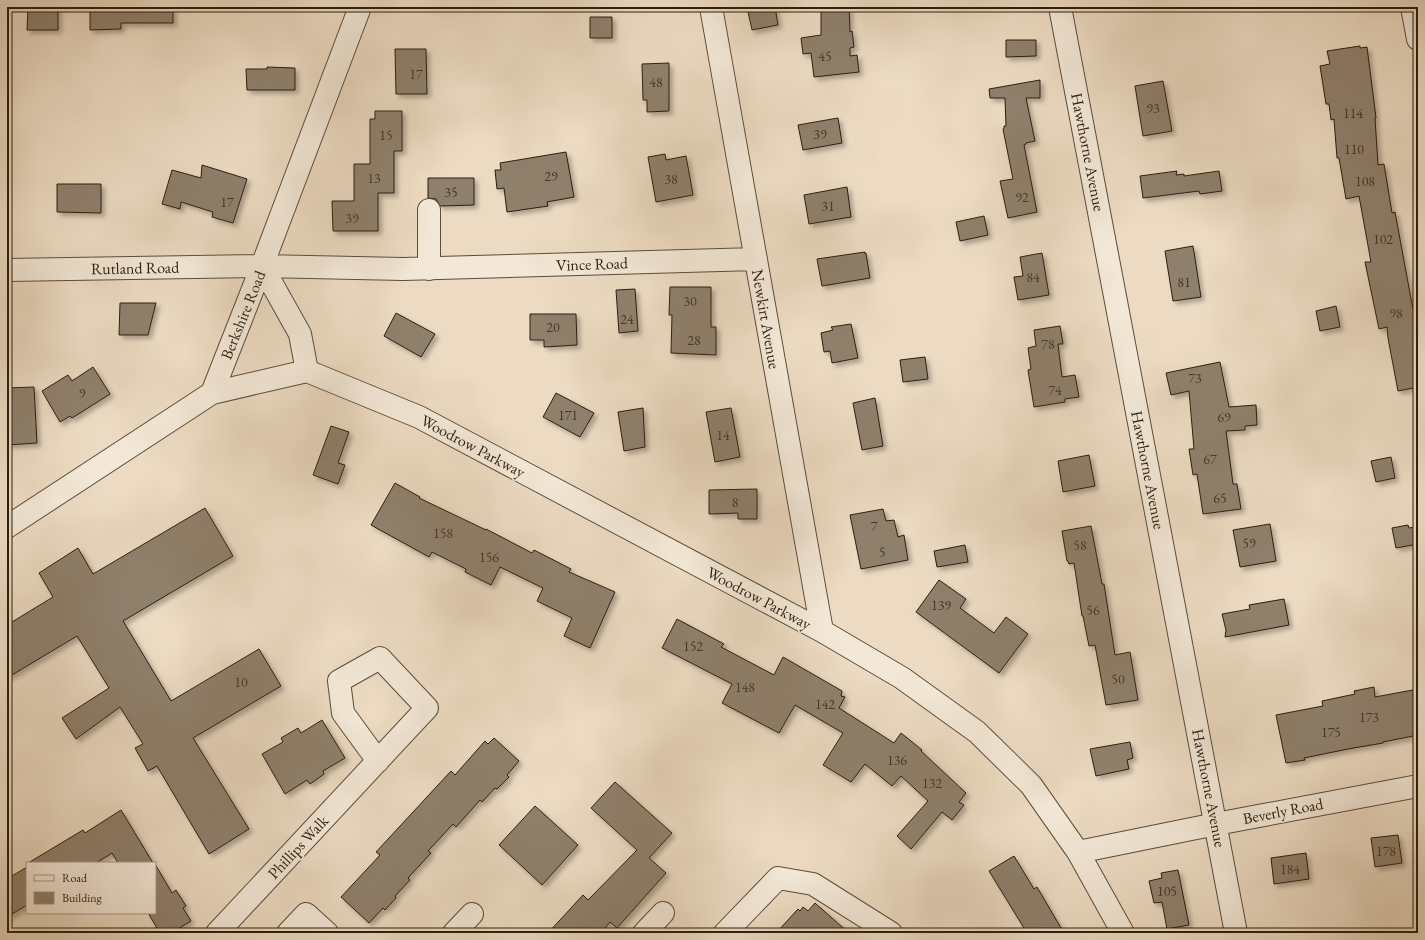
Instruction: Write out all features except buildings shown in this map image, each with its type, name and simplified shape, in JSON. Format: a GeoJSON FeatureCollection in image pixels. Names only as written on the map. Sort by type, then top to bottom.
{"type":"FeatureCollection","features":[{"type":"Feature","properties":{"kind":"street","name":"Berkshire Road"},"geometry":{"type":"LineString","coordinates":[[212,393],[262,266],[360,7]]}},
{"type":"Feature","properties":{"kind":"street","name":"Newkirt Avenue"},"geometry":{"type":"LineString","coordinates":[[711,7],[822,631]]}},
{"type":"Feature","properties":{"kind":"street","name":"Hawthorne Avenue"},"geometry":{"type":"LineString","coordinates":[[1060,7],[1236,933]]}},
{"type":"Feature","properties":{"kind":"street"},"geometry":{"type":"LineString","coordinates":[[1412,7],[1418,39]]}},
{"type":"Feature","properties":{"kind":"street"},"geometry":{"type":"LineString","coordinates":[[429,210],[429,269]]}},
{"type":"Feature","properties":{"kind":"street","name":"Vince Road"},"geometry":{"type":"LineString","coordinates":[[262,266],[429,269],[756,259]]}},
{"type":"Feature","properties":{"kind":"street","name":"Rutland Road"},"geometry":{"type":"LineString","coordinates":[[7,270],[262,266]]}},
{"type":"Feature","properties":{"kind":"street"},"geometry":{"type":"LineString","coordinates":[[7,527],[212,393],[307,371],[300,334],[262,266]]}},
{"type":"Feature","properties":{"kind":"street","name":"Woodrow Parkway"},"geometry":{"type":"LineString","coordinates":[[307,371],[420,417],[822,631],[902,678],[977,732],[1031,785],[1078,852],[1123,933]]}},
{"type":"Feature","properties":{"kind":"street","name":"Phillips Walk"},"geometry":{"type":"LineString","coordinates":[[217,933],[378,761],[427,708],[380,658],[339,681],[343,713],[378,761]]}},
{"type":"Feature","properties":{"kind":"street","name":"Beverly Road"},"geometry":{"type":"LineString","coordinates":[[1078,852],[1418,786]]}},
{"type":"Feature","properties":{"kind":"street"},"geometry":{"type":"LineString","coordinates":[[725,933],[778,878],[814,884],[890,933]]}},
{"type":"Feature","properties":{"kind":"street"},"geometry":{"type":"LineString","coordinates":[[644,933],[664,913]]}},
{"type":"Feature","properties":{"kind":"street"},"geometry":{"type":"LineString","coordinates":[[288,933],[306,914],[327,933]]}},
{"type":"Feature","properties":{"kind":"street"},"geometry":{"type":"LineString","coordinates":[[454,933],[472,914]]}}]}
